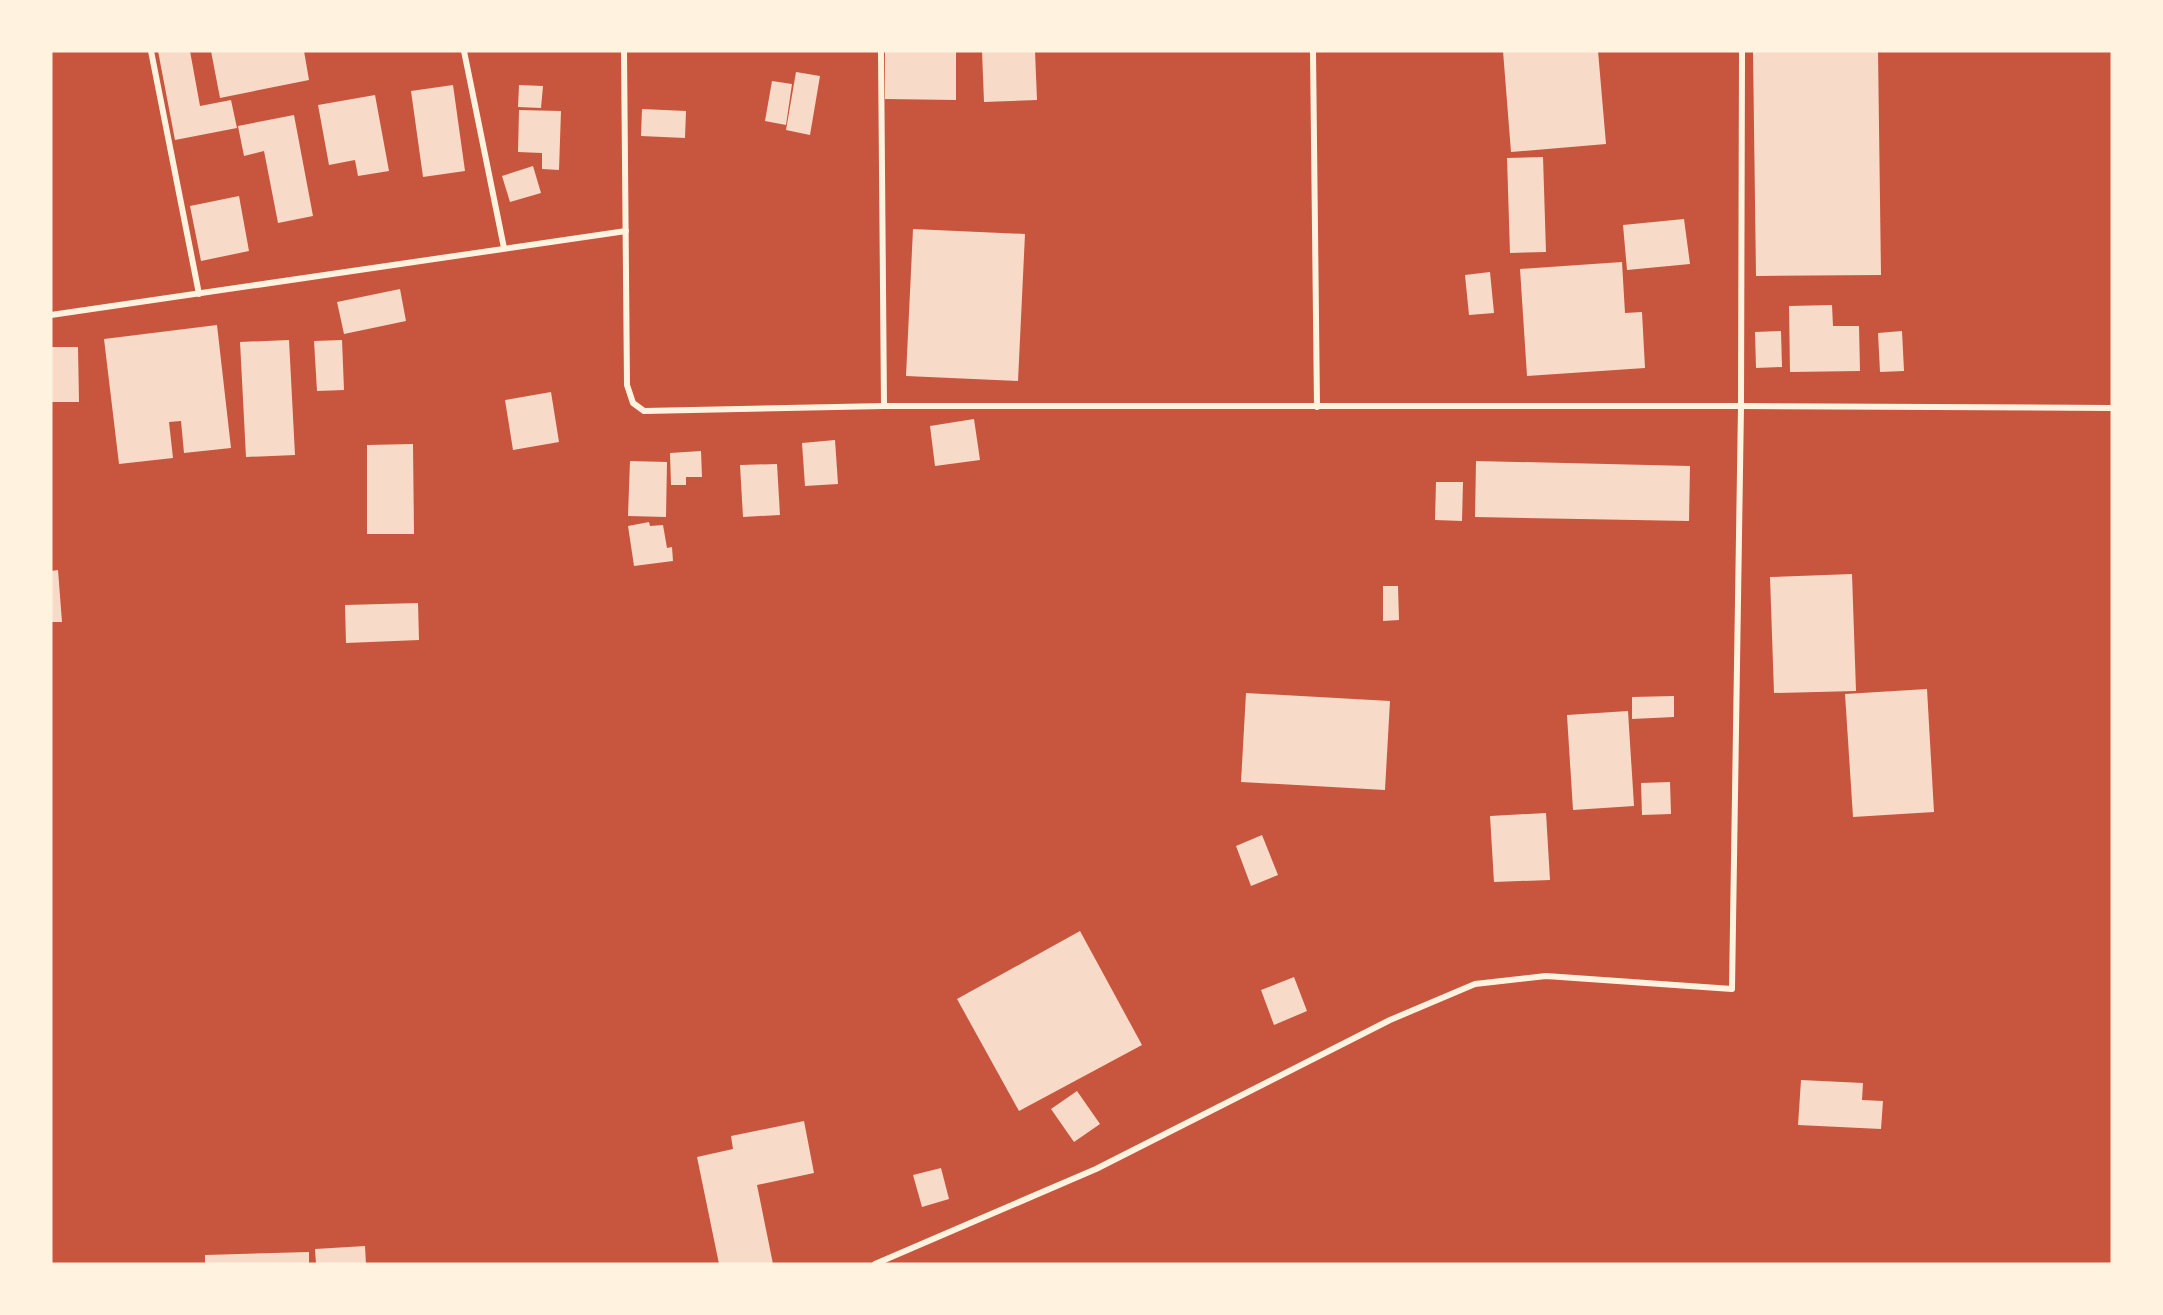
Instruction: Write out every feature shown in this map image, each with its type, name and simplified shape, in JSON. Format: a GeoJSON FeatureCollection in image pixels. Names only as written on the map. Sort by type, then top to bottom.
{"type":"FeatureCollection","features":[{"type":"Feature","properties":{"kind":"street"},"geometry":{"type":"LineString","coordinates":[[151,51],[199,294]]}},
{"type":"Feature","properties":{"kind":"street"},"geometry":{"type":"LineString","coordinates":[[464,51],[504,248]]}},
{"type":"Feature","properties":{"kind":"street"},"geometry":{"type":"LineString","coordinates":[[624,51],[627,385],[633,403],[644,411],[884,406],[2112,408]]}},
{"type":"Feature","properties":{"kind":"street"},"geometry":{"type":"LineString","coordinates":[[881,51],[884,406]]}},
{"type":"Feature","properties":{"kind":"street"},"geometry":{"type":"LineString","coordinates":[[1313,51],[1317,407]]}},
{"type":"Feature","properties":{"kind":"street"},"geometry":{"type":"LineString","coordinates":[[875,1264],[1096,1169],[1390,1020],[1475,984],[1546,976],[1732,989],[1742,406],[1742,51]]}},
{"type":"Feature","properties":{"kind":"street"},"geometry":{"type":"LineString","coordinates":[[51,315],[626,231]]}},
{"type":"Feature","properties":{"kind":"building"},"geometry":{"type":"Polygon","coordinates":[[[158,51],[190,51],[200,106],[231,100],[237,128],[175,140],[158,51]]]}},
{"type":"Feature","properties":{"kind":"building"},"geometry":{"type":"Polygon","coordinates":[[[211,51],[304,51],[309,80],[220,98],[211,51]]]}},
{"type":"Feature","properties":{"kind":"building"},"geometry":{"type":"Polygon","coordinates":[[[885,51],[956,51],[956,100],[885,99],[885,51]]]}},
{"type":"Feature","properties":{"kind":"building"},"geometry":{"type":"Polygon","coordinates":[[[982,51],[1035,51],[1037,100],[984,102],[982,51]]]}},
{"type":"Feature","properties":{"kind":"building"},"geometry":{"type":"Polygon","coordinates":[[[1503,51],[1598,51],[1606,144],[1511,152],[1503,51]]]}},
{"type":"Feature","properties":{"kind":"building"},"geometry":{"type":"Polygon","coordinates":[[[1753,51],[1878,51],[1881,275],[1756,276],[1753,51]]]}},
{"type":"Feature","properties":{"kind":"building"},"geometry":{"type":"Polygon","coordinates":[[[796,72],[820,76],[810,135],[786,130],[796,72]]]}},
{"type":"Feature","properties":{"kind":"building"},"geometry":{"type":"Polygon","coordinates":[[[772,81],[792,84],[786,125],[765,121],[772,81]]]}},
{"type":"Feature","properties":{"kind":"building"},"geometry":{"type":"Polygon","coordinates":[[[453,85],[465,171],[423,177],[411,91],[453,85]]]}},
{"type":"Feature","properties":{"kind":"building"},"geometry":{"type":"Polygon","coordinates":[[[519,85],[543,86],[541,108],[518,107],[519,85]]]}},
{"type":"Feature","properties":{"kind":"building"},"geometry":{"type":"Polygon","coordinates":[[[375,95],[389,171],[358,176],[355,160],[329,165],[318,105],[375,95]]]}},
{"type":"Feature","properties":{"kind":"building"},"geometry":{"type":"Polygon","coordinates":[[[642,109],[686,111],[685,138],[641,136],[642,109]]]}},
{"type":"Feature","properties":{"kind":"building"},"geometry":{"type":"Polygon","coordinates":[[[519,110],[561,111],[559,170],[542,169],[542,153],[518,152],[519,110]]]}},
{"type":"Feature","properties":{"kind":"building"},"geometry":{"type":"Polygon","coordinates":[[[294,115],[313,216],[278,223],[264,151],[244,156],[238,126],[294,115]]]}},
{"type":"Feature","properties":{"kind":"building"},"geometry":{"type":"Polygon","coordinates":[[[1543,157],[1546,252],[1510,253],[1507,158],[1543,157]]]}},
{"type":"Feature","properties":{"kind":"building"},"geometry":{"type":"Polygon","coordinates":[[[533,166],[541,193],[510,202],[502,176],[533,166]]]}},
{"type":"Feature","properties":{"kind":"building"},"geometry":{"type":"Polygon","coordinates":[[[239,196],[249,251],[201,261],[190,206],[239,196]]]}},
{"type":"Feature","properties":{"kind":"building"},"geometry":{"type":"Polygon","coordinates":[[[1684,219],[1690,264],[1627,270],[1623,225],[1684,219]]]}},
{"type":"Feature","properties":{"kind":"building"},"geometry":{"type":"Polygon","coordinates":[[[913,229],[1025,234],[1018,381],[906,376],[913,229]]]}},
{"type":"Feature","properties":{"kind":"building"},"geometry":{"type":"Polygon","coordinates":[[[1622,262],[1625,313],[1642,312],[1645,368],[1527,376],[1520,269],[1622,262]]]}},
{"type":"Feature","properties":{"kind":"building"},"geometry":{"type":"Polygon","coordinates":[[[1490,272],[1494,313],[1469,315],[1465,275],[1490,272]]]}},
{"type":"Feature","properties":{"kind":"building"},"geometry":{"type":"Polygon","coordinates":[[[400,289],[406,321],[344,334],[337,302],[400,289]]]}},
{"type":"Feature","properties":{"kind":"building"},"geometry":{"type":"Polygon","coordinates":[[[1832,305],[1833,326],[1859,326],[1860,371],[1790,372],[1789,306],[1832,305]]]}},
{"type":"Feature","properties":{"kind":"building"},"geometry":{"type":"Polygon","coordinates":[[[217,325],[231,448],[184,453],[181,421],[169,422],[173,458],[119,464],[104,339],[217,325]]]}},
{"type":"Feature","properties":{"kind":"building"},"geometry":{"type":"Polygon","coordinates":[[[1781,331],[1782,367],[1756,368],[1755,332],[1781,331]]]}},
{"type":"Feature","properties":{"kind":"building"},"geometry":{"type":"Polygon","coordinates":[[[1902,331],[1904,371],[1880,372],[1878,333],[1902,331]]]}},
{"type":"Feature","properties":{"kind":"building"},"geometry":{"type":"Polygon","coordinates":[[[289,340],[295,455],[246,457],[240,342],[289,340]]]}},
{"type":"Feature","properties":{"kind":"building"},"geometry":{"type":"Polygon","coordinates":[[[342,340],[344,390],[317,391],[314,341],[342,340]]]}},
{"type":"Feature","properties":{"kind":"building"},"geometry":{"type":"Polygon","coordinates":[[[51,347],[78,347],[79,402],[51,402],[51,347]]]}},
{"type":"Feature","properties":{"kind":"building"},"geometry":{"type":"Polygon","coordinates":[[[551,392],[559,442],[513,450],[505,400],[551,392]]]}},
{"type":"Feature","properties":{"kind":"building"},"geometry":{"type":"Polygon","coordinates":[[[974,419],[980,460],[935,466],[930,426],[974,419]]]}},
{"type":"Feature","properties":{"kind":"building"},"geometry":{"type":"Polygon","coordinates":[[[835,440],[838,484],[805,486],[802,443],[835,440]]]}},
{"type":"Feature","properties":{"kind":"building"},"geometry":{"type":"Polygon","coordinates":[[[413,444],[414,534],[367,534],[367,445],[413,444]]]}},
{"type":"Feature","properties":{"kind":"building"},"geometry":{"type":"Polygon","coordinates":[[[701,451],[702,477],[686,477],[686,485],[671,485],[670,453],[701,451]]]}},
{"type":"Feature","properties":{"kind":"building"},"geometry":{"type":"Polygon","coordinates":[[[630,461],[667,462],[666,517],[628,516],[630,461]]]}},
{"type":"Feature","properties":{"kind":"building"},"geometry":{"type":"Polygon","coordinates":[[[1476,461],[1690,466],[1689,521],[1475,517],[1476,461]]]}},
{"type":"Feature","properties":{"kind":"building"},"geometry":{"type":"Polygon","coordinates":[[[777,464],[780,515],[743,517],[740,465],[777,464]]]}},
{"type":"Feature","properties":{"kind":"building"},"geometry":{"type":"Polygon","coordinates":[[[1436,482],[1463,482],[1462,521],[1435,520],[1436,482]]]}},
{"type":"Feature","properties":{"kind":"building"},"geometry":{"type":"Polygon","coordinates":[[[649,522],[650,526],[663,525],[667,548],[672,547],[673,561],[634,566],[628,526],[649,522]]]}},
{"type":"Feature","properties":{"kind":"building"},"geometry":{"type":"Polygon","coordinates":[[[58,570],[62,622],[51,622],[51,571],[58,570]]]}},
{"type":"Feature","properties":{"kind":"building"},"geometry":{"type":"Polygon","coordinates":[[[1852,574],[1856,691],[1774,693],[1770,577],[1852,574]]]}},
{"type":"Feature","properties":{"kind":"building"},"geometry":{"type":"Polygon","coordinates":[[[1383,586],[1398,586],[1399,620],[1383,621],[1383,586]]]}},
{"type":"Feature","properties":{"kind":"building"},"geometry":{"type":"Polygon","coordinates":[[[418,603],[419,640],[346,643],[345,605],[418,603]]]}},
{"type":"Feature","properties":{"kind":"building"},"geometry":{"type":"Polygon","coordinates":[[[1927,689],[1934,812],[1853,817],[1845,694],[1927,689]]]}},
{"type":"Feature","properties":{"kind":"building"},"geometry":{"type":"Polygon","coordinates":[[[1246,693],[1390,701],[1385,790],[1241,782],[1246,693]]]}},
{"type":"Feature","properties":{"kind":"building"},"geometry":{"type":"Polygon","coordinates":[[[1674,696],[1674,717],[1632,719],[1632,697],[1674,696]]]}},
{"type":"Feature","properties":{"kind":"building"},"geometry":{"type":"Polygon","coordinates":[[[1628,711],[1634,806],[1573,810],[1567,715],[1628,711]]]}},
{"type":"Feature","properties":{"kind":"building"},"geometry":{"type":"Polygon","coordinates":[[[1670,782],[1671,814],[1642,815],[1641,783],[1670,782]]]}},
{"type":"Feature","properties":{"kind":"building"},"geometry":{"type":"Polygon","coordinates":[[[1546,813],[1550,880],[1494,882],[1490,816],[1546,813]]]}},
{"type":"Feature","properties":{"kind":"building"},"geometry":{"type":"Polygon","coordinates":[[[1262,835],[1278,875],[1251,886],[1236,846],[1262,835]]]}},
{"type":"Feature","properties":{"kind":"building"},"geometry":{"type":"Polygon","coordinates":[[[1080,931],[1142,1045],[1019,1111],[957,999],[1080,931]]]}},
{"type":"Feature","properties":{"kind":"building"},"geometry":{"type":"Polygon","coordinates":[[[1294,977],[1307,1011],[1274,1025],[1261,990],[1294,977]]]}},
{"type":"Feature","properties":{"kind":"building"},"geometry":{"type":"Polygon","coordinates":[[[1801,1080],[1863,1083],[1862,1100],[1883,1101],[1881,1129],[1798,1125],[1801,1080]]]}},
{"type":"Feature","properties":{"kind":"building"},"geometry":{"type":"Polygon","coordinates":[[[1077,1091],[1100,1124],[1074,1142],[1051,1109],[1077,1091]]]}},
{"type":"Feature","properties":{"kind":"building"},"geometry":{"type":"Polygon","coordinates":[[[804,1121],[814,1173],[757,1185],[773,1264],[719,1264],[697,1157],[733,1149],[731,1136],[804,1121]]]}},
{"type":"Feature","properties":{"kind":"building"},"geometry":{"type":"Polygon","coordinates":[[[941,1168],[949,1199],[922,1207],[913,1175],[941,1168]]]}},
{"type":"Feature","properties":{"kind":"building"},"geometry":{"type":"Polygon","coordinates":[[[365,1246],[366,1264],[316,1264],[315,1249],[365,1246]]]}},
{"type":"Feature","properties":{"kind":"building"},"geometry":{"type":"Polygon","coordinates":[[[309,1252],[309,1264],[205,1264],[205,1255],[309,1252]]]}}]}
